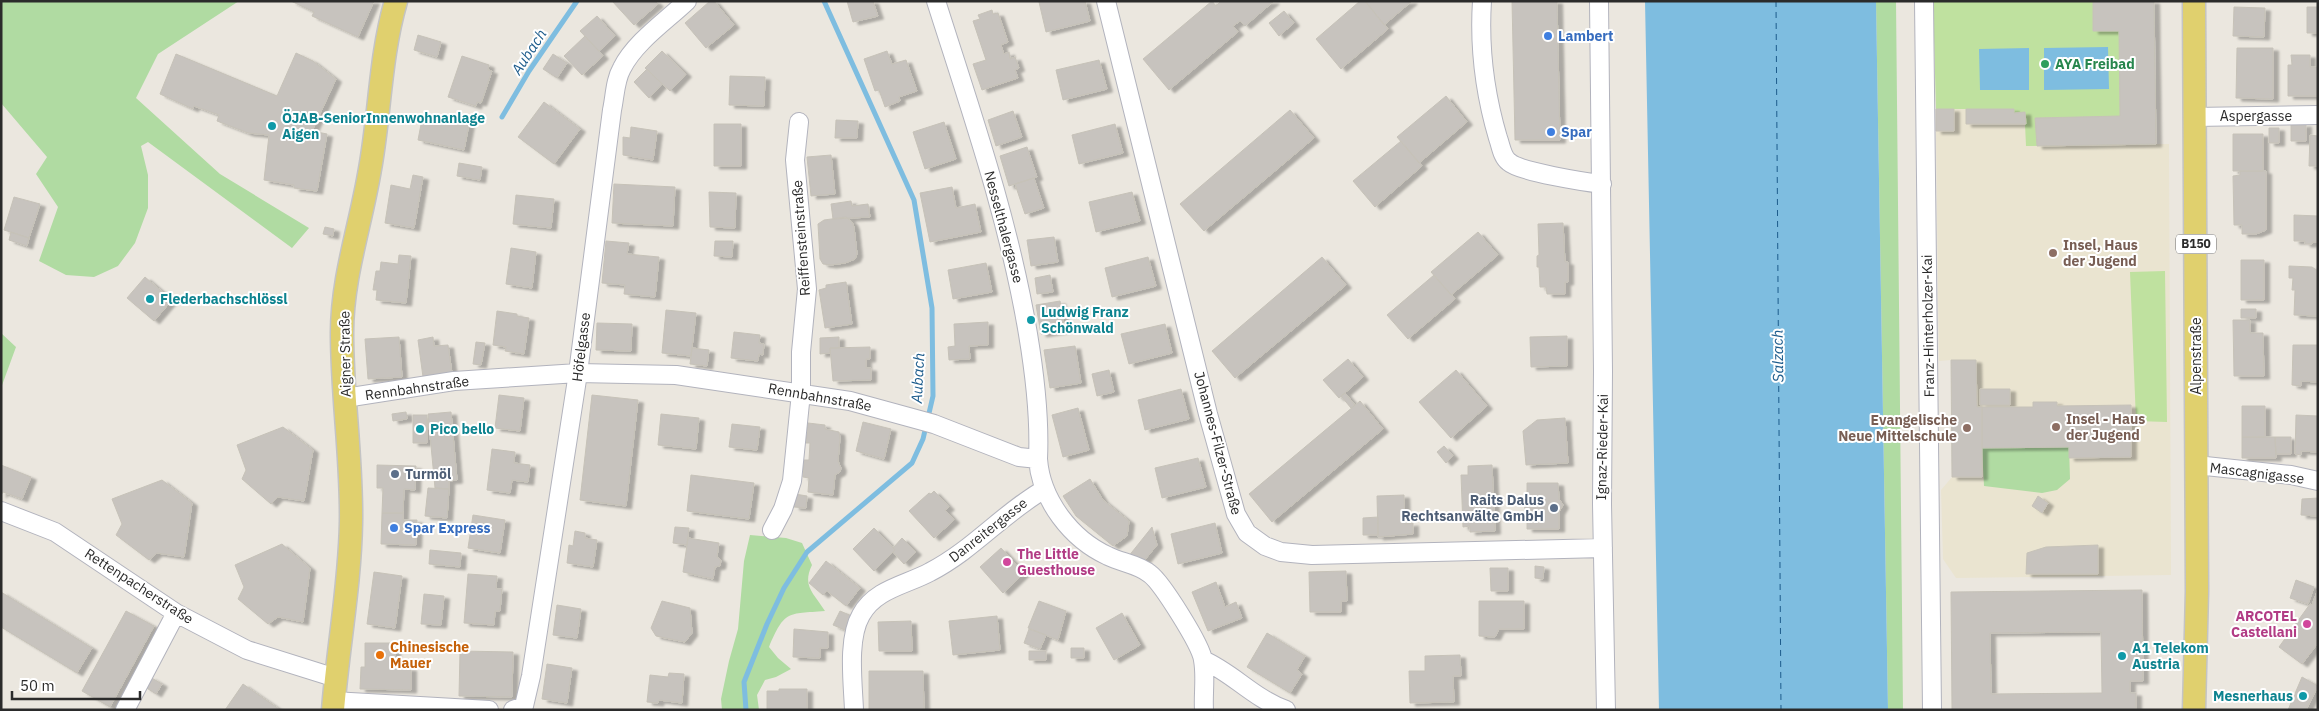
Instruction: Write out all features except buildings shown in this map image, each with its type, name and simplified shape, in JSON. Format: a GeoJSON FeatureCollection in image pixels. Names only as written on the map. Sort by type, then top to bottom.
{"type":"FeatureCollection","features":[{"type":"Feature","properties":{"kind":"main road","name":"Aigner Straße"},"geometry":{"type":"LineString","coordinates":[[333,705],[350,570],[351,473],[342,332],[344,301],[348,268],[371,167],[391,18],[396,1]]}},
{"type":"Feature","properties":{"kind":"main road","name":"Alpenstraße"},"geometry":{"type":"LineString","coordinates":[[2194,1],[2196,465],[2194,710]]}},
{"type":"Feature","properties":{"kind":"street","name":"Höfelgasse"},"geometry":{"type":"LineString","coordinates":[[513,710],[524,706],[532,676],[578,373],[612,110],[618,78],[622,68],[633,52],[687,1]]}},
{"type":"Feature","properties":{"kind":"street","name":"Nesselthalergasse"},"geometry":{"type":"LineString","coordinates":[[936,1],[997,196],[1011,248],[1032,359],[1040,432],[1038,459]]}},
{"type":"Feature","properties":{"kind":"street","name":"Johannes-Filzer-Straße"},"geometry":{"type":"LineString","coordinates":[[1106,1],[1208,414],[1236,514],[1247,533],[1264,546],[1281,552],[1302,554],[1351,555],[1603,548]]}},
{"type":"Feature","properties":{"kind":"street"},"geometry":{"type":"LineString","coordinates":[[1482,1],[1484,70],[1496,131],[1504,157],[1513,165],[1568,180],[1602,184]]}},
{"type":"Feature","properties":{"kind":"street","name":"Ignaz-Rieder-Kai"},"geometry":{"type":"LineString","coordinates":[[1599,1],[1606,710]]}},
{"type":"Feature","properties":{"kind":"street","name":"Franz-Hinterholzer-Kai"},"geometry":{"type":"LineString","coordinates":[[1924,1],[1932,710]]}},
{"type":"Feature","properties":{"kind":"street","name":"Aspergasse"},"geometry":{"type":"LineString","coordinates":[[2194,117],[2318,116]]}},
{"type":"Feature","properties":{"kind":"street","name":"Reiffensteinstraße"},"geometry":{"type":"LineString","coordinates":[[772,530],[785,504],[792,481],[801,393],[801,352],[808,289],[796,160],[799,122]]}},
{"type":"Feature","properties":{"kind":"street","name":"Rennbahnstraße"},"geometry":{"type":"LineString","coordinates":[[345,398],[454,381],[578,373],[676,375],[850,400],[927,422],[1010,454],[1038,459]]}},
{"type":"Feature","properties":{"kind":"street"},"geometry":{"type":"LineString","coordinates":[[1038,459],[1045,490],[1065,522],[1086,543],[1107,556],[1145,570],[1155,579],[1195,641],[1203,660],[1204,710]]}},
{"type":"Feature","properties":{"kind":"street","name":"Mascagnigasse"},"geometry":{"type":"LineString","coordinates":[[2196,465],[2291,475],[2318,481]]}},
{"type":"Feature","properties":{"kind":"street","name":"Danreitergasse"},"geometry":{"type":"LineString","coordinates":[[854,710],[852,662],[855,630],[859,618],[870,602],[881,593],[949,561],[977,542],[1028,499],[1045,490]]}},
{"type":"Feature","properties":{"kind":"street","name":"Rettenpacherstraße"},"geometry":{"type":"LineString","coordinates":[[1,511],[55,532],[176,613],[247,650],[336,678]]}},
{"type":"Feature","properties":{"kind":"street"},"geometry":{"type":"LineString","coordinates":[[125,710],[176,613]]}},
{"type":"Feature","properties":{"kind":"street"},"geometry":{"type":"LineString","coordinates":[[1203,660],[1216,666],[1256,696],[1286,710]]}},
{"type":"Feature","properties":{"kind":"street"},"geometry":{"type":"LineString","coordinates":[[333,705],[490,710]]}},
{"type":"Feature","properties":{"kind":"shaded area","name":"Insel, Haus der Jugend"},"geometry":{"type":"Polygon","coordinates":[[[1954,109],[1966,109],[1966,124],[2026,124],[2026,146],[2169,144],[2171,575],[1956,578],[1943,559],[1941,490],[1952,477],[1951,360],[1939,361],[1936,131],[1954,131],[1954,109]]]}},
{"type":"Feature","properties":{"kind":"green space"},"geometry":{"type":"Polygon","coordinates":[[[1,1],[239,1],[158,54],[136,98],[220,174],[309,228],[292,248],[148,142],[141,146],[148,175],[148,208],[135,243],[118,266],[94,277],[66,275],[39,261],[58,207],[36,174],[47,157],[1,103],[1,1]]]}},
{"type":"Feature","properties":{"kind":"green space"},"geometry":{"type":"Polygon","coordinates":[[[1876,1],[1896,1],[1903,710],[1888,710],[1876,1]]]}},
{"type":"Feature","properties":{"kind":"green space","name":"AYA Freibad"},"geometry":{"type":"Polygon","coordinates":[[[1933,1],[2154,1],[2156,144],[2026,146],[2025,124],[1966,124],[1966,109],[1936,109],[1933,1]]]}},
{"type":"Feature","properties":{"kind":"green space"},"geometry":{"type":"Polygon","coordinates":[[[2165,271],[2167,422],[2136,421],[2130,272],[2165,271]]]}},
{"type":"Feature","properties":{"kind":"green space"},"geometry":{"type":"Polygon","coordinates":[[[1,333],[16,347],[1,388],[1,333]]]}},
{"type":"Feature","properties":{"kind":"green space"},"geometry":{"type":"Polygon","coordinates":[[[2069,447],[2070,479],[2057,490],[2042,493],[1984,486],[1982,448],[2069,447]]]}},
{"type":"Feature","properties":{"kind":"green space"},"geometry":{"type":"Polygon","coordinates":[[[750,535],[786,538],[802,543],[812,565],[808,578],[810,589],[825,611],[795,614],[789,616],[779,626],[769,647],[791,669],[776,677],[765,680],[757,695],[759,710],[722,710],[721,699],[738,629],[744,561],[750,535]]]}},
{"type":"Feature","properties":{"kind":"water","name":"Salzach"},"geometry":{"type":"Polygon","coordinates":[[[1645,1],[1876,1],[1888,710],[1659,710],[1645,1]]]}},
{"type":"Feature","properties":{"kind":"water"},"geometry":{"type":"Polygon","coordinates":[[[2108,47],[2109,89],[2044,90],[2044,48],[2108,47]]]}},
{"type":"Feature","properties":{"kind":"water"},"geometry":{"type":"Polygon","coordinates":[[[2029,48],[2029,90],[1980,90],[1979,49],[2029,48]]]}},
{"type":"Feature","properties":{"kind":"waterway","name":"Aubach"},"geometry":{"type":"LineString","coordinates":[[502,117],[529,71],[577,1]]}},
{"type":"Feature","properties":{"kind":"waterway","name":"Aubach"},"geometry":{"type":"LineString","coordinates":[[746,710],[744,682],[767,624],[784,588],[807,552],[912,463],[923,439],[933,396],[932,308],[914,200],[824,1]]}},
{"type":"Feature","properties":{"kind":"ferry route"},"geometry":{"type":"LineString","coordinates":[[1776,1],[1781,710]]}},
{"type":"Feature","properties":{"kind":"place","name":"Lambert"},"geometry":{"type":"Point","coordinates":[1548,36]}},
{"type":"Feature","properties":{"kind":"place","name":"AYA Freibad"},"geometry":{"type":"Point","coordinates":[2045,64]}},
{"type":"Feature","properties":{"kind":"place","name":"ÖJAB-SeniorInnenwohnanlage Aigen"},"geometry":{"type":"Point","coordinates":[272,126]}},
{"type":"Feature","properties":{"kind":"place","name":"Spar"},"geometry":{"type":"Point","coordinates":[1551,132]}},
{"type":"Feature","properties":{"kind":"place","name":"Insel, Haus der Jugend"},"geometry":{"type":"Point","coordinates":[2053,253]}},
{"type":"Feature","properties":{"kind":"place","name":"Flederbachschlössl"},"geometry":{"type":"Point","coordinates":[150,299]}},
{"type":"Feature","properties":{"kind":"place","name":"Ludwig Franz Schönwald"},"geometry":{"type":"Point","coordinates":[1031,320]}},
{"type":"Feature","properties":{"kind":"place","name":"Insel - Haus der Jugend"},"geometry":{"type":"Point","coordinates":[2056,427]}},
{"type":"Feature","properties":{"kind":"place","name":"Evangelische Neue Mittelschule"},"geometry":{"type":"Point","coordinates":[1967,428]}},
{"type":"Feature","properties":{"kind":"place","name":"Pico bello"},"geometry":{"type":"Point","coordinates":[420,429]}},
{"type":"Feature","properties":{"kind":"place","name":"Turmöl"},"geometry":{"type":"Point","coordinates":[395,474]}},
{"type":"Feature","properties":{"kind":"place","name":"Raits Dalus Rechtsanwälte GmbH"},"geometry":{"type":"Point","coordinates":[1554,508]}},
{"type":"Feature","properties":{"kind":"place","name":"Spar Express"},"geometry":{"type":"Point","coordinates":[394,528]}},
{"type":"Feature","properties":{"kind":"place","name":"The Little Guesthouse"},"geometry":{"type":"Point","coordinates":[1007,562]}},
{"type":"Feature","properties":{"kind":"place","name":"ARCOTEL Castellani"},"geometry":{"type":"Point","coordinates":[2307,624]}},
{"type":"Feature","properties":{"kind":"place","name":"Chinesische Mauer"},"geometry":{"type":"Point","coordinates":[380,655]}},
{"type":"Feature","properties":{"kind":"place","name":"A1 Telekom Austria"},"geometry":{"type":"Point","coordinates":[2122,656]}},
{"type":"Feature","properties":{"kind":"place","name":"Mesnerhaus"},"geometry":{"type":"Point","coordinates":[2303,696]}}]}
